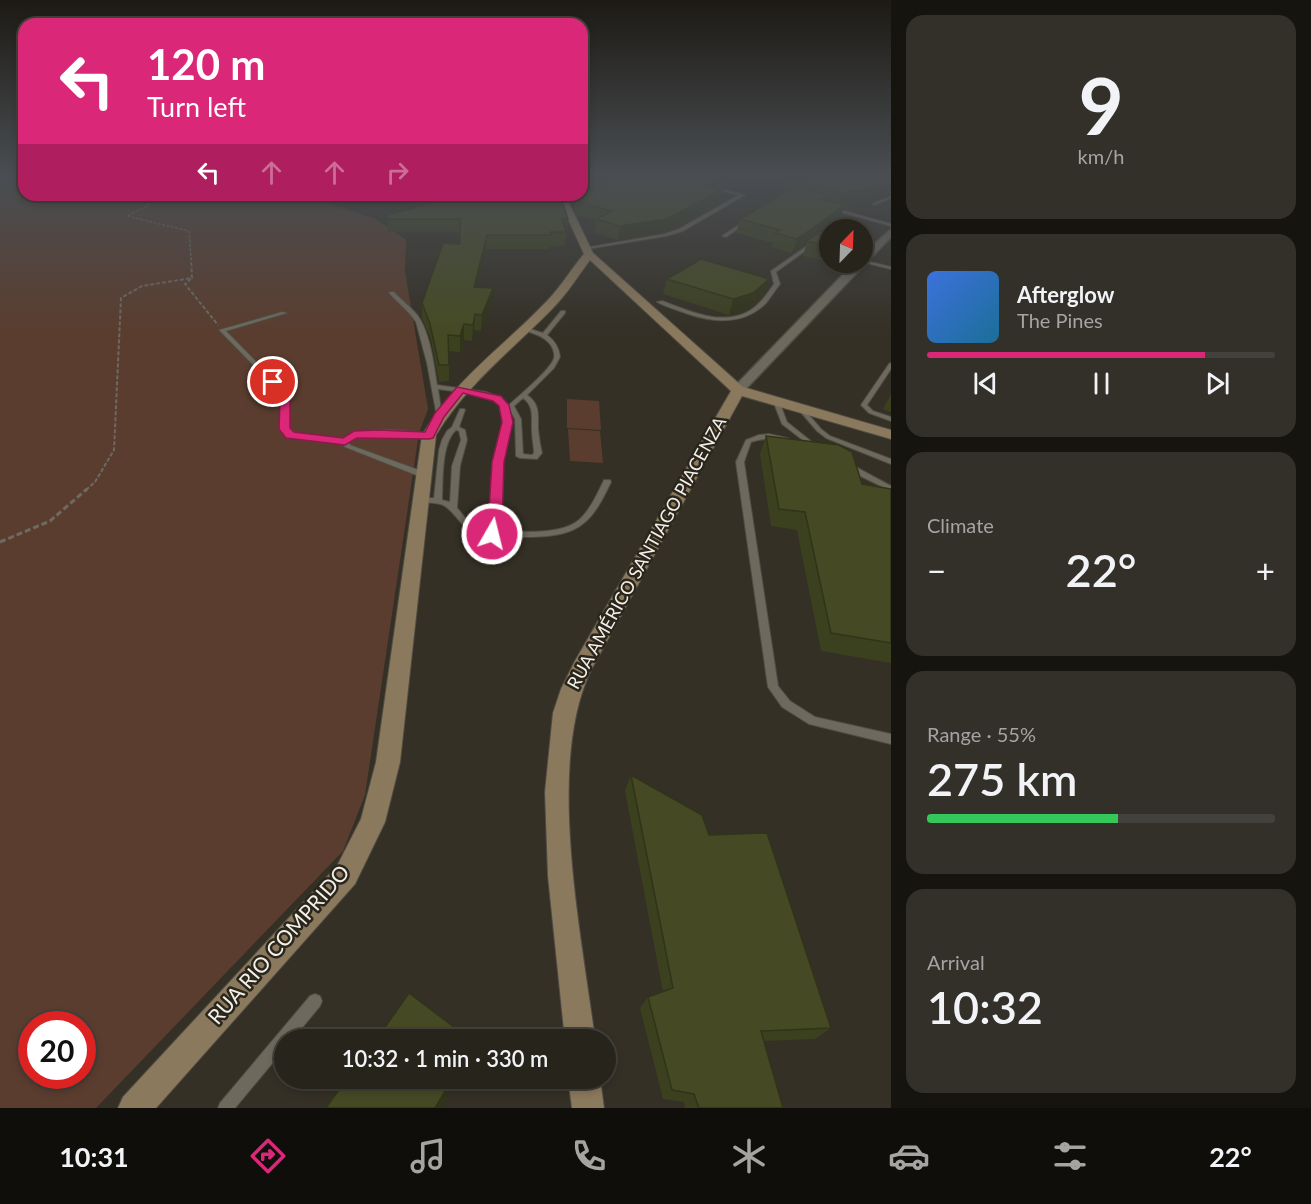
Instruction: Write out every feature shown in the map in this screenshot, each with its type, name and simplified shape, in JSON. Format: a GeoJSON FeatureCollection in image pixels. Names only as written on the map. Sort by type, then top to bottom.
{"type":"FeatureCollection","features":[{"type":"Feature","properties":{"kind":"street"},"geometry":{"type":"LineString","coordinates":[[577,229],[588,251],[738,390],[891,435]]}},
{"type":"Feature","properties":{"kind":"street","name":"RUA AMÉRICO SANTIAGO PIACENZA"},"geometry":{"type":"LineString","coordinates":[[873,251],[891,232]]}},
{"type":"Feature","properties":{"kind":"street","name":"RUA RIO COMPRIDO"},"geometry":{"type":"LineString","coordinates":[[134,1108],[346,874],[373,822],[387,762],[430,501],[424,474],[429,435],[447,422],[476,371],[534,332],[588,251]]}},
{"type":"Feature","properties":{"kind":"street"},"geometry":{"type":"LineString","coordinates":[[569,281],[586,272],[610,273]]}},
{"type":"Feature","properties":{"kind":"street","name":"RUA AMÉRICO SANTIAGO PIACENZA"},"geometry":{"type":"LineString","coordinates":[[579,1029],[558,840],[559,763],[564,712],[582,667],[738,390],[851,273]]}},
{"type":"Feature","properties":{"kind":"street"},"geometry":{"type":"LineString","coordinates":[[585,1089],[588,1108]]}},
{"type":"Feature","properties":{"kind":"lane"},"geometry":{"type":"LineString","coordinates":[[588,251],[666,235],[683,229]]}},
{"type":"Feature","properties":{"kind":"lane"},"geometry":{"type":"LineString","coordinates":[[724,236],[736,229]]}},
{"type":"Feature","properties":{"kind":"lane"},"geometry":{"type":"LineString","coordinates":[[660,302],[719,321],[737,321],[767,301],[777,285],[773,272],[819,239]]}},
{"type":"Feature","properties":{"kind":"lane"},"geometry":{"type":"LineString","coordinates":[[873,264],[891,268]]}},
{"type":"Feature","properties":{"kind":"lane"},"geometry":{"type":"LineString","coordinates":[[392,293],[406,309],[417,317],[449,432],[443,442],[430,501],[453,508],[472,532],[483,536],[554,532],[581,523],[607,482]]}},
{"type":"Feature","properties":{"kind":"lane"},"geometry":{"type":"LineString","coordinates":[[492,534],[495,527],[498,462],[508,422],[508,408],[552,367],[557,357],[554,344],[534,332],[563,312]]}},
{"type":"Feature","properties":{"kind":"lane"},"geometry":{"type":"LineString","coordinates":[[284,313],[222,330],[273,382],[285,399],[285,429],[290,435],[345,441],[354,435],[370,433],[429,435]]}},
{"type":"Feature","properties":{"kind":"lane"},"geometry":{"type":"LineString","coordinates":[[891,365],[864,405],[871,412],[891,419]]}},
{"type":"Feature","properties":{"kind":"lane"},"geometry":{"type":"LineString","coordinates":[[435,387],[461,399],[497,398],[518,419],[520,456],[534,457],[538,453],[536,408],[533,402],[523,395]]}},
{"type":"Feature","properties":{"kind":"lane"},"geometry":{"type":"LineString","coordinates":[[776,401],[784,423],[819,451],[777,437],[759,436],[748,441],[740,462],[773,687],[786,704],[813,721],[891,739]]}},
{"type":"Feature","properties":{"kind":"lane"},"geometry":{"type":"LineString","coordinates":[[800,408],[828,437],[891,462]]}},
{"type":"Feature","properties":{"kind":"lane"},"geometry":{"type":"LineString","coordinates":[[447,422],[462,430],[464,440],[456,466],[453,508]]}},
{"type":"Feature","properties":{"kind":"lane"},"geometry":{"type":"LineString","coordinates":[[345,441],[347,446],[424,474]]}},
{"type":"Feature","properties":{"kind":"lane"},"geometry":{"type":"LineString","coordinates":[[840,462],[891,489]]}},
{"type":"Feature","properties":{"kind":"lane"},"geometry":{"type":"LineString","coordinates":[[225,1108],[315,1001]]}},
{"type":"Feature","properties":{"kind":"path"},"geometry":{"type":"LineString","coordinates":[[180,229],[189,231],[192,278]]}},
{"type":"Feature","properties":{"kind":"path"},"geometry":{"type":"LineString","coordinates":[[192,278],[185,284],[222,330]]}},
{"type":"Feature","properties":{"kind":"path"},"geometry":{"type":"LineString","coordinates":[[0,542],[50,522],[95,482],[114,450],[121,298],[142,286],[192,278]]}},
{"type":"Feature","properties":{"kind":"shaded area"},"geometry":{"type":"Polygon","coordinates":[[[0,229],[390,229],[406,240],[405,271],[428,409],[419,433],[365,795],[343,851],[96,1108],[0,1108],[0,229]]]}},
{"type":"Feature","properties":{"kind":"shaded area"},"geometry":{"type":"Polygon","coordinates":[[[567,399],[599,401],[601,430],[567,428],[567,399]]]}},
{"type":"Feature","properties":{"kind":"shaded area"},"geometry":{"type":"Polygon","coordinates":[[[568,429],[600,431],[603,463],[570,461],[568,429]]]}},
{"type":"Feature","properties":{"kind":"building"},"geometry":{"type":"Polygon","coordinates":[[[460,229],[565,229],[566,232],[550,232],[551,235],[487,235],[474,287],[493,288],[482,315],[475,314],[473,325],[464,324],[460,336],[448,335],[449,365],[439,365],[430,324],[422,303],[443,243],[460,244],[460,229]]]}},
{"type":"Feature","properties":{"kind":"building"},"geometry":{"type":"Polygon","coordinates":[[[775,229],[812,229],[797,239],[775,233],[780,230],[775,229]]]}},
{"type":"Feature","properties":{"kind":"building"},"geometry":{"type":"Polygon","coordinates":[[[819,233],[819,244],[807,241],[819,233]]]}},
{"type":"Feature","properties":{"kind":"building"},"geometry":{"type":"Polygon","coordinates":[[[701,259],[769,279],[753,293],[733,299],[667,279],[701,259]]]}},
{"type":"Feature","properties":{"kind":"building"},"geometry":{"type":"Polygon","coordinates":[[[766,436],[839,445],[852,452],[862,484],[891,489],[891,643],[831,633],[805,512],[779,509],[766,436]]]}},
{"type":"Feature","properties":{"kind":"building"},"geometry":{"type":"Polygon","coordinates":[[[631,775],[702,815],[709,835],[767,833],[831,1028],[761,1031],[783,1108],[699,1108],[694,1094],[672,1090],[648,997],[673,988],[631,775]]]}},
{"type":"Feature","properties":{"kind":"building"},"geometry":{"type":"Polygon","coordinates":[[[409,993],[456,1029],[384,1029],[409,993]]]}},
{"type":"Feature","properties":{"kind":"building"},"geometry":{"type":"Polygon","coordinates":[[[339,1089],[446,1089],[435,1108],[326,1108],[339,1089]]]}},
{"type":"Feature","properties":{"kind":"route"},"geometry":{"type":"LineString","coordinates":[[273,382],[285,399],[285,429],[290,435],[323,440],[345,441],[354,435],[378,433],[429,435],[439,416],[461,389],[497,398],[504,405],[508,422],[498,462],[495,527],[492,534]]}}]}
